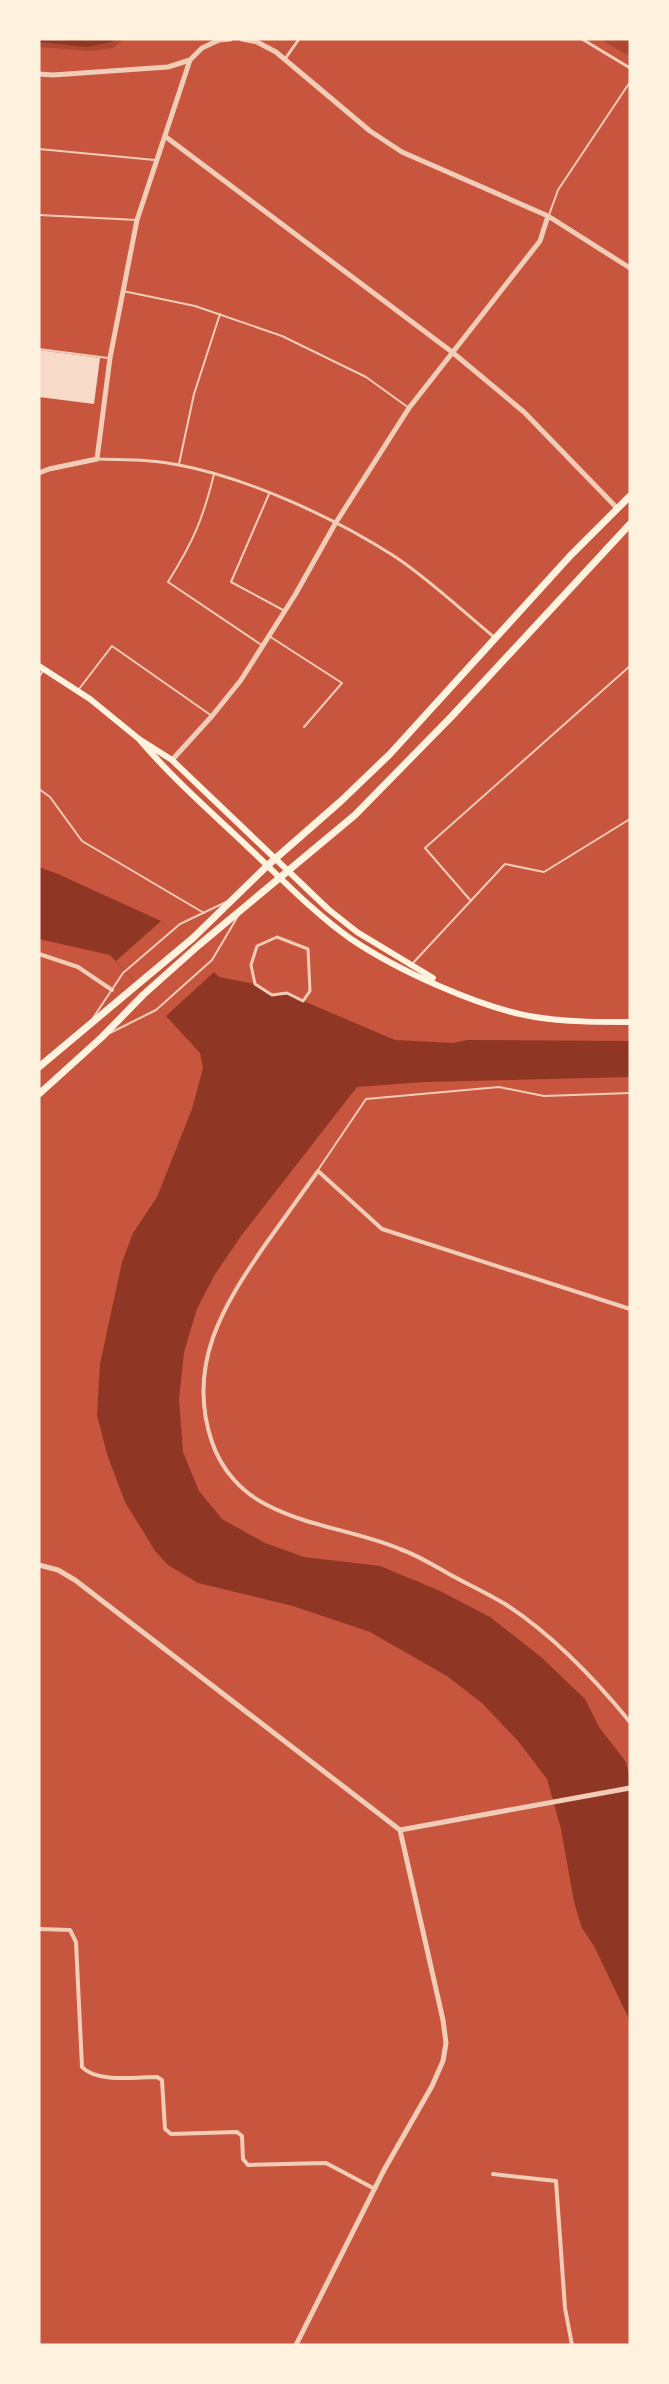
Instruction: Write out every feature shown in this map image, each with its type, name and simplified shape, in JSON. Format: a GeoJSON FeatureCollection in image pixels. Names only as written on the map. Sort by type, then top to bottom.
{"type":"FeatureCollection","features":[{"type":"Feature","properties":{"kind":"highway"},"geometry":{"type":"LineString","coordinates":[[39,1067],[193,938],[268,865],[390,754],[570,556],[630,496]]}},
{"type":"Feature","properties":{"kind":"highway"},"geometry":{"type":"LineString","coordinates":[[39,1094],[199,945],[355,815],[404,767],[630,524]]}},
{"type":"Feature","properties":{"kind":"main road"},"geometry":{"type":"LineString","coordinates":[[42,667],[138,739],[172,760],[328,909],[357,932],[449,988]]}},
{"type":"Feature","properties":{"kind":"main road"},"geometry":{"type":"LineString","coordinates":[[138,739],[164,768],[322,916],[352,939],[406,971],[495,1007],[534,1017],[585,1023],[630,1022]]}},
{"type":"Feature","properties":{"kind":"street"},"geometry":{"type":"LineString","coordinates":[[39,74],[168,67],[190,60],[202,48],[219,40],[230,39]]}},
{"type":"Feature","properties":{"kind":"street"},"geometry":{"type":"LineString","coordinates":[[242,39],[257,42],[285,59],[370,131],[402,152],[548,216],[630,268]]}},
{"type":"Feature","properties":{"kind":"street"},"geometry":{"type":"LineString","coordinates":[[285,59],[299,39]]}},
{"type":"Feature","properties":{"kind":"street"},"geometry":{"type":"LineString","coordinates":[[582,39],[630,68]]}},
{"type":"Feature","properties":{"kind":"street"},"geometry":{"type":"LineString","coordinates":[[97,459],[110,358],[137,220],[190,60]]}},
{"type":"Feature","properties":{"kind":"street"},"geometry":{"type":"LineString","coordinates":[[166,137],[452,352],[524,412],[617,508]]}},
{"type":"Feature","properties":{"kind":"street"},"geometry":{"type":"LineString","coordinates":[[172,760],[241,680],[285,611],[335,524],[409,408],[540,241],[548,216]]}},
{"type":"Feature","properties":{"kind":"street"},"geometry":{"type":"LineString","coordinates":[[39,473],[97,459],[141,460],[179,465],[214,474],[268,494],[335,524],[395,556],[495,638]]}},
{"type":"Feature","properties":{"kind":"street"},"geometry":{"type":"LineString","coordinates":[[276,937],[308,949],[310,991],[303,1001],[287,993],[272,995],[255,984],[251,965],[257,946],[276,937]]}},
{"type":"Feature","properties":{"kind":"street"},"geometry":{"type":"LineString","coordinates":[[39,954],[78,967],[112,990]]}},
{"type":"Feature","properties":{"kind":"street"},"geometry":{"type":"LineString","coordinates":[[630,1309],[382,1229],[318,1171],[241,1280],[219,1319],[205,1364],[203,1389],[208,1432],[222,1466],[249,1495],[267,1506],[310,1522],[361,1534],[403,1549],[504,1604],[539,1630],[597,1682],[630,1722]]}},
{"type":"Feature","properties":{"kind":"street"},"geometry":{"type":"LineString","coordinates":[[39,1565],[58,1570],[75,1580],[400,1830],[438,1990],[446,2043],[432,2086],[375,2189],[296,2345]]}},
{"type":"Feature","properties":{"kind":"street"},"geometry":{"type":"LineString","coordinates":[[400,1830],[630,1788]]}},
{"type":"Feature","properties":{"kind":"street"},"geometry":{"type":"LineString","coordinates":[[39,1929],[70,1930],[76,1942],[82,2067],[88,2073],[99,2077],[157,2077],[162,2080],[165,2129],[171,2134],[237,2132],[242,2136],[243,2159],[248,2165],[326,2163],[375,2189]]}},
{"type":"Feature","properties":{"kind":"street"},"geometry":{"type":"LineString","coordinates":[[493,2174],[556,2181],[565,2308],[572,2345]]}},
{"type":"Feature","properties":{"kind":"lane"},"geometry":{"type":"LineString","coordinates":[[548,216],[558,190],[630,82]]}},
{"type":"Feature","properties":{"kind":"lane"},"geometry":{"type":"LineString","coordinates":[[39,148],[158,160]]}},
{"type":"Feature","properties":{"kind":"lane"},"geometry":{"type":"LineString","coordinates":[[39,215],[137,220]]}},
{"type":"Feature","properties":{"kind":"lane"},"geometry":{"type":"LineString","coordinates":[[123,291],[195,306],[282,336],[366,377],[409,408]]}},
{"type":"Feature","properties":{"kind":"lane"},"geometry":{"type":"LineString","coordinates":[[179,465],[194,393],[220,314]]}},
{"type":"Feature","properties":{"kind":"lane"},"geometry":{"type":"LineString","coordinates":[[39,349],[110,358]]}},
{"type":"Feature","properties":{"kind":"lane"},"geometry":{"type":"LineString","coordinates":[[214,474],[204,513],[190,548],[168,582],[263,646]]}},
{"type":"Feature","properties":{"kind":"lane"},"geometry":{"type":"LineString","coordinates":[[268,494],[231,582],[285,611]]}},
{"type":"Feature","properties":{"kind":"lane"},"geometry":{"type":"LineString","coordinates":[[269,636],[342,683],[304,727]]}},
{"type":"Feature","properties":{"kind":"lane"},"geometry":{"type":"LineString","coordinates":[[77,691],[112,646],[212,716]]}},
{"type":"Feature","properties":{"kind":"lane"},"geometry":{"type":"LineString","coordinates":[[471,901],[425,848],[630,666]]}},
{"type":"Feature","properties":{"kind":"lane"},"geometry":{"type":"LineString","coordinates":[[39,677],[42,667]]}},
{"type":"Feature","properties":{"kind":"lane"},"geometry":{"type":"LineString","coordinates":[[39,789],[50,797],[82,841],[204,913]]}},
{"type":"Feature","properties":{"kind":"lane"},"geometry":{"type":"LineString","coordinates":[[412,965],[505,864],[544,872],[630,819]]}},
{"type":"Feature","properties":{"kind":"lane"},"geometry":{"type":"LineString","coordinates":[[90,1023],[123,973],[180,924],[235,898]]}},
{"type":"Feature","properties":{"kind":"lane"},"geometry":{"type":"LineString","coordinates":[[102,1037],[156,1010],[212,960],[243,908]]}},
{"type":"Feature","properties":{"kind":"lane"},"geometry":{"type":"LineString","coordinates":[[318,1171],[366,1099],[499,1087],[544,1095],[630,1093]]}},
{"type":"Feature","properties":{"kind":"shaded area"},"geometry":{"type":"Polygon","coordinates":[[[39,39],[124,39],[113,48],[92,51],[39,47],[39,39]]]}},
{"type":"Feature","properties":{"kind":"shaded area"},"geometry":{"type":"Polygon","coordinates":[[[39,39],[114,39],[111,42],[87,47],[39,42],[39,39]]]}},
{"type":"Feature","properties":{"kind":"shaded area"},"geometry":{"type":"Polygon","coordinates":[[[600,39],[630,39],[630,57],[600,39]]]}},
{"type":"Feature","properties":{"kind":"shaded area"},"geometry":{"type":"Polygon","coordinates":[[[39,867],[161,921],[219,977],[255,984],[272,995],[287,994],[395,1040],[453,1043],[467,1040],[630,1041],[630,1077],[424,1082],[357,1087],[241,1236],[214,1276],[197,1309],[184,1352],[179,1399],[183,1452],[199,1491],[222,1519],[265,1543],[304,1557],[380,1566],[438,1590],[490,1617],[541,1657],[585,1699],[599,1727],[626,1762],[630,1779],[630,2021],[594,1946],[582,1928],[574,1902],[561,1829],[547,1779],[518,1741],[482,1703],[447,1676],[370,1632],[293,1606],[198,1583],[168,1565],[155,1551],[125,1502],[107,1454],[97,1415],[100,1364],[122,1262],[133,1233],[157,1197],[192,1109],[203,1068],[200,1053],[110,955],[39,939],[39,867]]]}},
{"type":"Feature","properties":{"kind":"pier"},"geometry":{"type":"Polygon","coordinates":[[[161,921],[214,972],[166,1016],[116,961],[161,921]]]}},
{"type":"Feature","properties":{"kind":"building"},"geometry":{"type":"Polygon","coordinates":[[[39,350],[100,358],[94,404],[39,397],[39,350]]]}}]}
